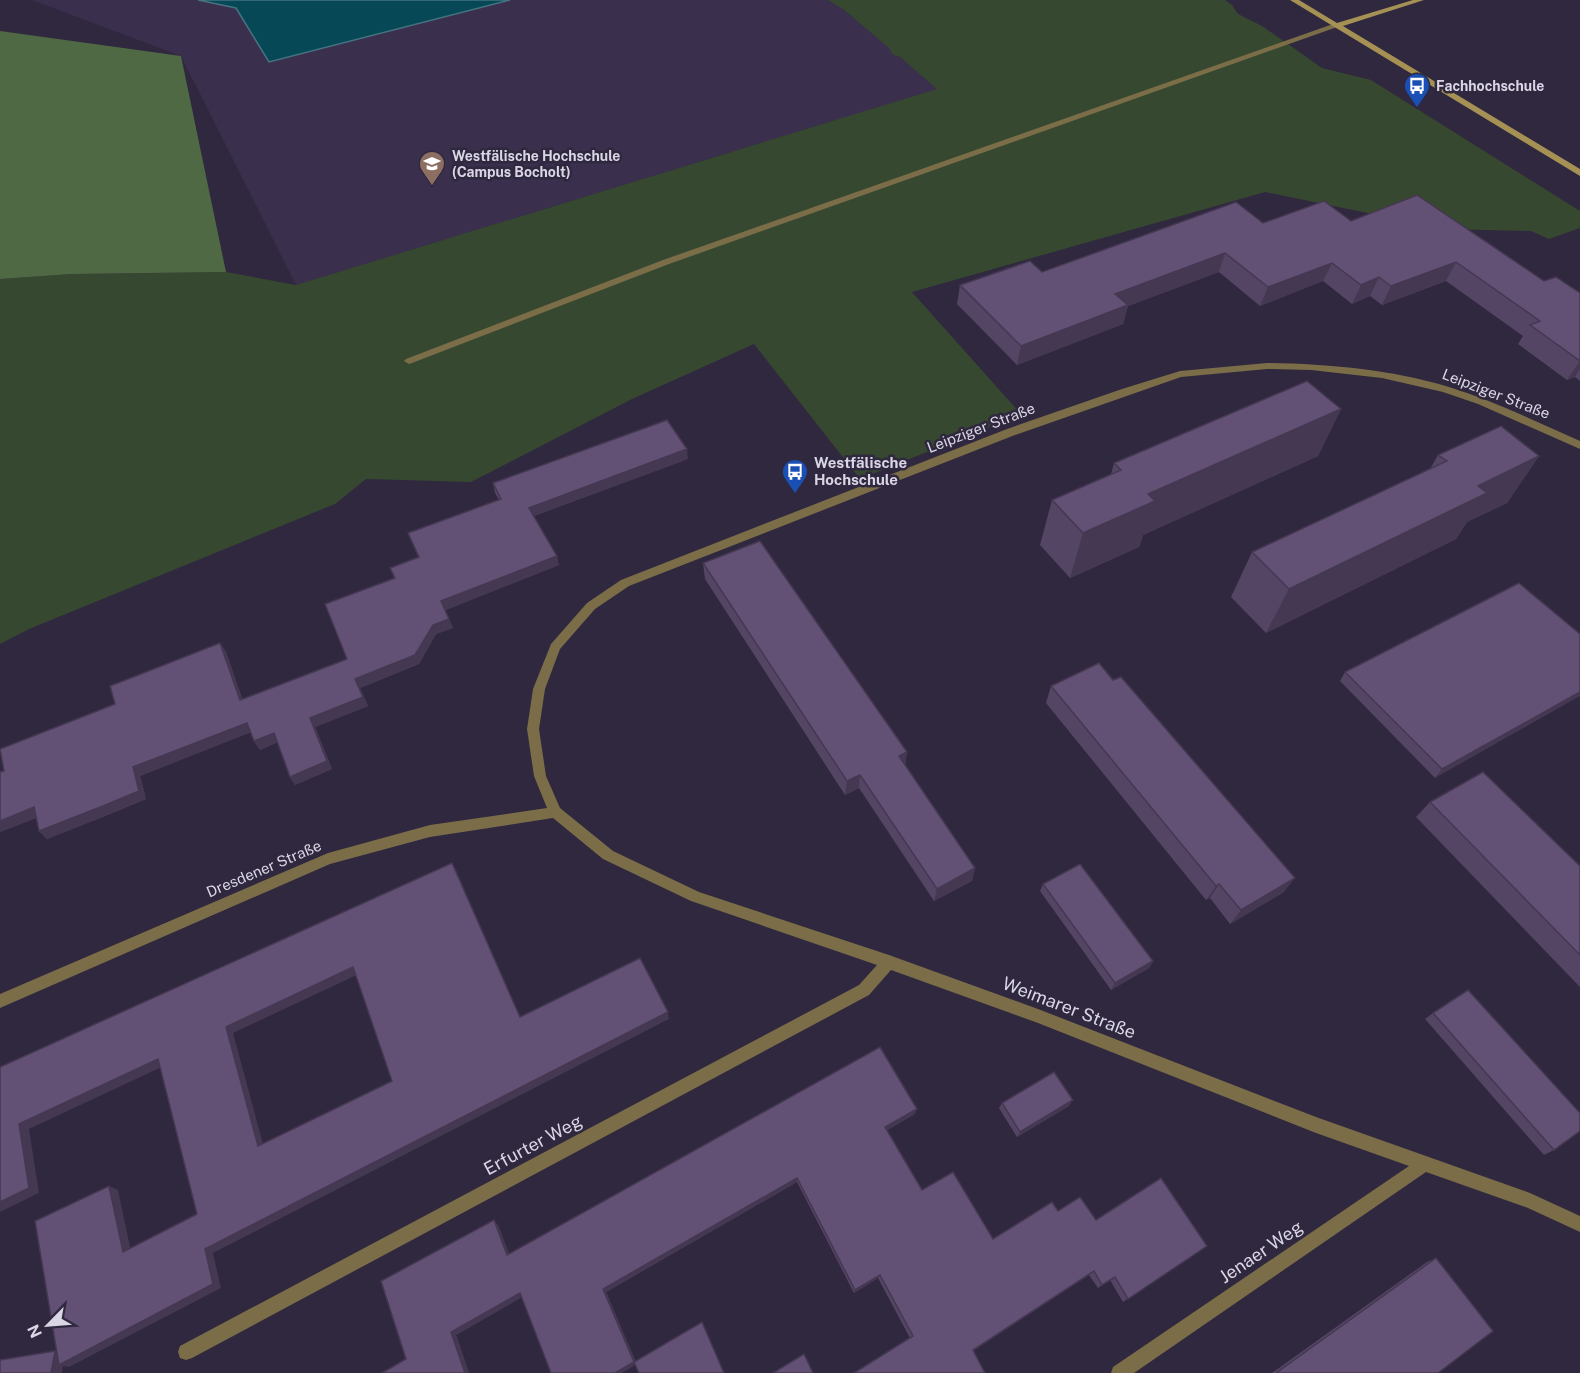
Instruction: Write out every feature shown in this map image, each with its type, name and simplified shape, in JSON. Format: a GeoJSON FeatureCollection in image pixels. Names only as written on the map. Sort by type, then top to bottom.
{"type":"FeatureCollection","features":[{"type":"Feature","properties":{"kind":"main road"},"geometry":{"type":"LineString","coordinates":[[1294,0],[1580,173]]}},
{"type":"Feature","properties":{"kind":"main road"},"geometry":{"type":"LineString","coordinates":[[1336,26],[1420,0]]}},
{"type":"Feature","properties":{"kind":"street"},"geometry":{"type":"LineString","coordinates":[[409,361],[666,262],[1336,26]]}},
{"type":"Feature","properties":{"kind":"street","name":"Leipziger Straße"},"geometry":{"type":"LineString","coordinates":[[555,812],[540,776],[533,729],[539,689],[555,647],[591,606],[625,583],[1011,432],[1180,374],[1267,366],[1311,367],[1382,375],[1445,389],[1482,402],[1580,445]]}},
{"type":"Feature","properties":{"kind":"street","name":"Weimarer Straße"},"geometry":{"type":"LineString","coordinates":[[555,812],[608,855],[696,897],[889,962],[1038,1016],[1316,1125],[1530,1200],[1580,1224]]}},
{"type":"Feature","properties":{"kind":"street","name":"Dresdener Straße"},"geometry":{"type":"LineString","coordinates":[[0,1001],[328,859],[430,831],[555,812]]}},
{"type":"Feature","properties":{"kind":"street","name":"Erfurter Weg"},"geometry":{"type":"LineString","coordinates":[[186,1352],[864,990],[889,962]]}},
{"type":"Feature","properties":{"kind":"street","name":"Jenaer Weg"},"geometry":{"type":"LineString","coordinates":[[1119,1373],[1426,1163]]}},
{"type":"Feature","properties":{"kind":"shaded area","name":"Westfälische Hochschule (Campus Bocholt)"},"geometry":{"type":"Polygon","coordinates":[[[32,0],[832,0],[938,89],[296,285],[181,56],[32,0]]]}},
{"type":"Feature","properties":{"kind":"green space"},"geometry":{"type":"Polygon","coordinates":[[[828,0],[1225,0],[1238,14],[1262,26],[1322,68],[1371,80],[1580,211],[1580,228],[1549,239],[1531,231],[1446,229],[1265,192],[912,292],[1021,414],[860,479],[754,344],[632,399],[471,482],[366,479],[335,504],[29,629],[0,644],[0,279],[72,274],[226,272],[296,285],[937,89],[900,57],[892,54],[890,49],[843,9],[828,0]]]}},
{"type":"Feature","properties":{"kind":"green space"},"geometry":{"type":"Polygon","coordinates":[[[0,31],[181,56],[226,272],[72,274],[0,279],[0,31]]]}},
{"type":"Feature","properties":{"kind":"water"},"geometry":{"type":"Polygon","coordinates":[[[198,0],[510,0],[269,62],[236,8],[198,0]]]}},
{"type":"Feature","properties":{"kind":"building"},"geometry":{"type":"Polygon","coordinates":[[[1417,195],[1544,281],[1556,277],[1580,293],[1580,361],[1530,325],[1540,321],[1456,262],[1391,286],[1379,277],[1361,285],[1332,263],[1268,287],[1225,253],[1115,294],[1128,305],[1021,346],[960,285],[1030,261],[1042,272],[1236,202],[1263,223],[1324,201],[1351,221],[1417,195]]]}},
{"type":"Feature","properties":{"kind":"building"},"geometry":{"type":"Polygon","coordinates":[[[1307,381],[1341,409],[1148,494],[1155,501],[1083,533],[1052,500],[1121,470],[1114,463],[1307,381]]]}},
{"type":"Feature","properties":{"kind":"building"},"geometry":{"type":"Polygon","coordinates":[[[667,420],[687,449],[529,508],[557,556],[441,601],[449,619],[433,625],[415,655],[355,679],[363,697],[310,718],[327,761],[290,777],[274,733],[254,741],[247,723],[133,767],[139,791],[103,806],[39,831],[34,807],[0,821],[0,772],[4,771],[0,749],[115,704],[110,686],[220,643],[240,700],[347,659],[325,604],[395,578],[390,568],[419,557],[408,533],[501,499],[493,483],[667,420]]]}},
{"type":"Feature","properties":{"kind":"building"},"geometry":{"type":"Polygon","coordinates":[[[1501,426],[1539,456],[1478,486],[1487,493],[1289,589],[1252,552],[1447,461],[1438,455],[1501,426]]]}},
{"type":"Feature","properties":{"kind":"building"},"geometry":{"type":"Polygon","coordinates":[[[760,541],[907,752],[899,756],[975,868],[937,889],[860,775],[847,781],[703,563],[760,541]]]}},
{"type":"Feature","properties":{"kind":"building"},"geometry":{"type":"Polygon","coordinates":[[[1519,583],[1580,634],[1580,692],[1442,769],[1345,672],[1519,583]]]}},
{"type":"Feature","properties":{"kind":"building"},"geometry":{"type":"Polygon","coordinates":[[[1099,663],[1113,680],[1121,677],[1295,878],[1241,910],[1219,884],[1216,886],[1051,686],[1099,663]]]}},
{"type":"Feature","properties":{"kind":"building"},"geometry":{"type":"Polygon","coordinates":[[[1483,772],[1580,866],[1580,955],[1430,802],[1483,772]]]}},
{"type":"Feature","properties":{"kind":"building"},"geometry":{"type":"Polygon","coordinates":[[[452,863],[520,1017],[640,958],[668,1012],[205,1249],[213,1284],[59,1365],[35,1221],[109,1186],[123,1252],[197,1214],[158,1059],[19,1124],[29,1188],[0,1202],[0,1067],[452,863]],[[353,967],[226,1027],[258,1146],[392,1081],[353,967]]]}},
{"type":"Feature","properties":{"kind":"building"},"geometry":{"type":"Polygon","coordinates":[[[1080,864],[1153,961],[1115,983],[1043,884],[1080,864]]]}},
{"type":"Feature","properties":{"kind":"building"},"geometry":{"type":"Polygon","coordinates":[[[1468,990],[1580,1113],[1580,1131],[1554,1150],[1433,1013],[1468,990]]]}},
{"type":"Feature","properties":{"kind":"building"},"geometry":{"type":"Polygon","coordinates":[[[880,1047],[917,1109],[885,1127],[922,1190],[953,1172],[993,1239],[1052,1202],[1058,1211],[1080,1197],[1096,1220],[1161,1178],[1207,1246],[1128,1299],[1115,1277],[1102,1285],[1094,1271],[973,1350],[985,1373],[854,1373],[913,1336],[880,1275],[855,1290],[797,1178],[603,1289],[634,1362],[615,1373],[551,1373],[520,1293],[451,1332],[465,1373],[382,1373],[406,1359],[381,1281],[494,1220],[507,1255],[880,1047]]]}},
{"type":"Feature","properties":{"kind":"building"},"geometry":{"type":"Polygon","coordinates":[[[1054,1072],[1073,1100],[1020,1132],[1002,1103],[1054,1072]]]}},
{"type":"Feature","properties":{"kind":"building"},"geometry":{"type":"Polygon","coordinates":[[[1436,1258],[1493,1331],[1438,1373],[1276,1373],[1436,1258]]]}},
{"type":"Feature","properties":{"kind":"building"},"geometry":{"type":"Polygon","coordinates":[[[702,1322],[724,1373],[639,1373],[634,1362],[702,1322]]]}},
{"type":"Feature","properties":{"kind":"building"},"geometry":{"type":"Polygon","coordinates":[[[55,1351],[51,1373],[0,1373],[0,1360],[55,1351]]]}},
{"type":"Feature","properties":{"kind":"building"},"geometry":{"type":"Polygon","coordinates":[[[804,1354],[813,1373],[773,1373],[804,1354]]]}},
{"type":"Feature","properties":{"kind":"place","name":"Fachhochschule"},"geometry":{"type":"Point","coordinates":[1417,109]}},
{"type":"Feature","properties":{"kind":"place","name":"Westfälische Hochschule (Campus Bocholt)"},"geometry":{"type":"Point","coordinates":[432,187]}},
{"type":"Feature","properties":{"kind":"place","name":"Westfälische Hochschule"},"geometry":{"type":"Point","coordinates":[795,495]}}]}
